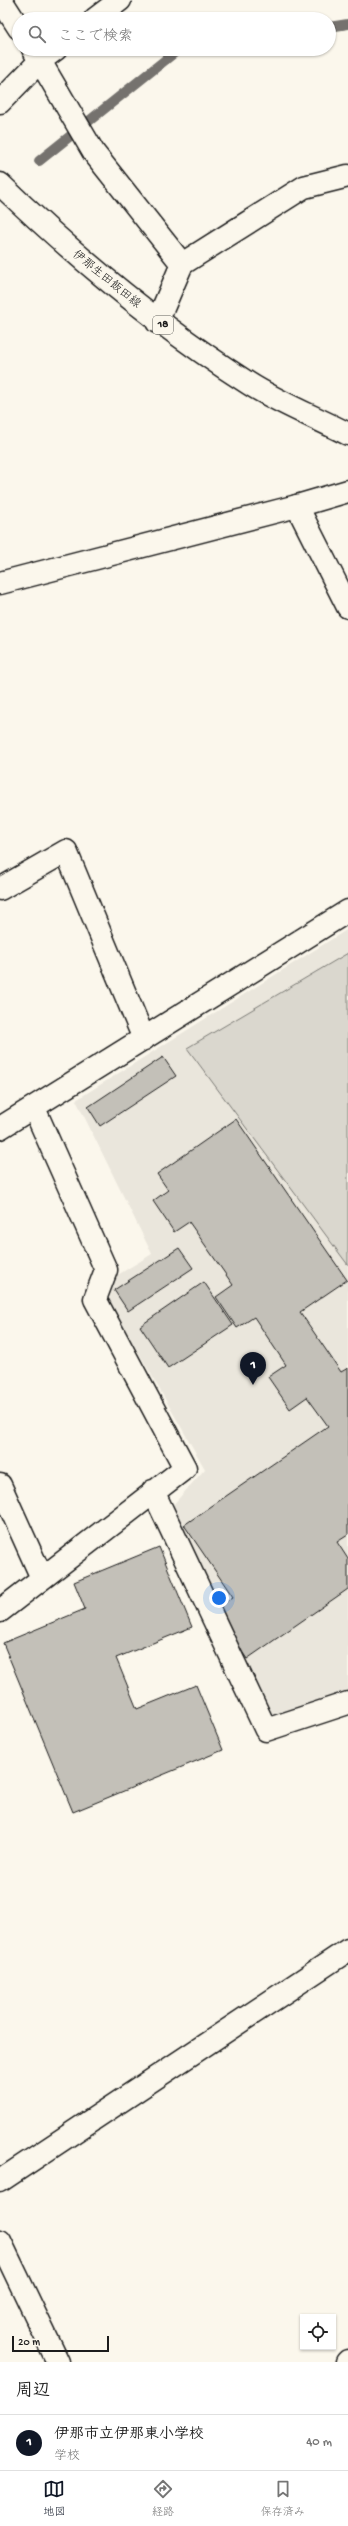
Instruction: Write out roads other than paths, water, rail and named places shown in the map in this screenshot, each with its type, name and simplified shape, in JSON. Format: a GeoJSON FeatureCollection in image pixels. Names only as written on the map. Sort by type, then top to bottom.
{"type":"FeatureCollection","features":[{"type":"Feature","properties":{"kind":"street"},"geometry":{"type":"LineString","coordinates":[[1,0],[12,17]]}},
{"type":"Feature","properties":{"kind":"street"},"geometry":{"type":"LineString","coordinates":[[104,12],[120,0]]}},
{"type":"Feature","properties":{"kind":"street"},"geometry":{"type":"LineString","coordinates":[[0,102],[40,56]]}},
{"type":"Feature","properties":{"kind":"street"},"geometry":{"type":"LineString","coordinates":[[44,56],[79,127],[94,153],[182,264]]}},
{"type":"Feature","properties":{"kind":"street"},"geometry":{"type":"LineString","coordinates":[[157,322],[182,264],[304,187],[348,176]]}},
{"type":"Feature","properties":{"kind":"street","name":"伊那生田飯田線"},"geometry":{"type":"LineString","coordinates":[[0,184],[67,248],[157,322],[249,384],[348,434]]}},
{"type":"Feature","properties":{"kind":"street"},"geometry":{"type":"LineString","coordinates":[[0,583],[297,506],[348,491]]}},
{"type":"Feature","properties":{"kind":"street"},"geometry":{"type":"LineString","coordinates":[[297,506],[348,607]]}},
{"type":"Feature","properties":{"kind":"street"},"geometry":{"type":"LineString","coordinates":[[0,889],[66,851],[144,1039]]}},
{"type":"Feature","properties":{"kind":"street"},"geometry":{"type":"LineString","coordinates":[[0,1128],[348,911]]}},
{"type":"Feature","properties":{"kind":"street"},"geometry":{"type":"LineString","coordinates":[[0,1611],[153,1491],[185,1468],[95,1299],[106,1270],[34,1108]]}},
{"type":"Feature","properties":{"kind":"street"},"geometry":{"type":"LineString","coordinates":[[0,1485],[42,1578]]}},
{"type":"Feature","properties":{"kind":"street"},"geometry":{"type":"LineString","coordinates":[[153,1491],[266,1730],[348,1703]]}},
{"type":"Feature","properties":{"kind":"street"},"geometry":{"type":"LineString","coordinates":[[0,2181],[348,1950]]}},
{"type":"Feature","properties":{"kind":"street"},"geometry":{"type":"LineString","coordinates":[[0,2241],[58,2362]]}},
{"type":"Feature","properties":{"kind":"waterway"},"geometry":{"type":"LineString","coordinates":[[336,26],[348,24]]}},
{"type":"Feature","properties":{"kind":"waterway"},"geometry":{"type":"LineString","coordinates":[[39,161],[170,56]]}},
{"type":"Feature","properties":{"kind":"place","name":"伊那市立伊那東小学校"},"geometry":{"type":"Point","coordinates":[253,1385]}}]}
